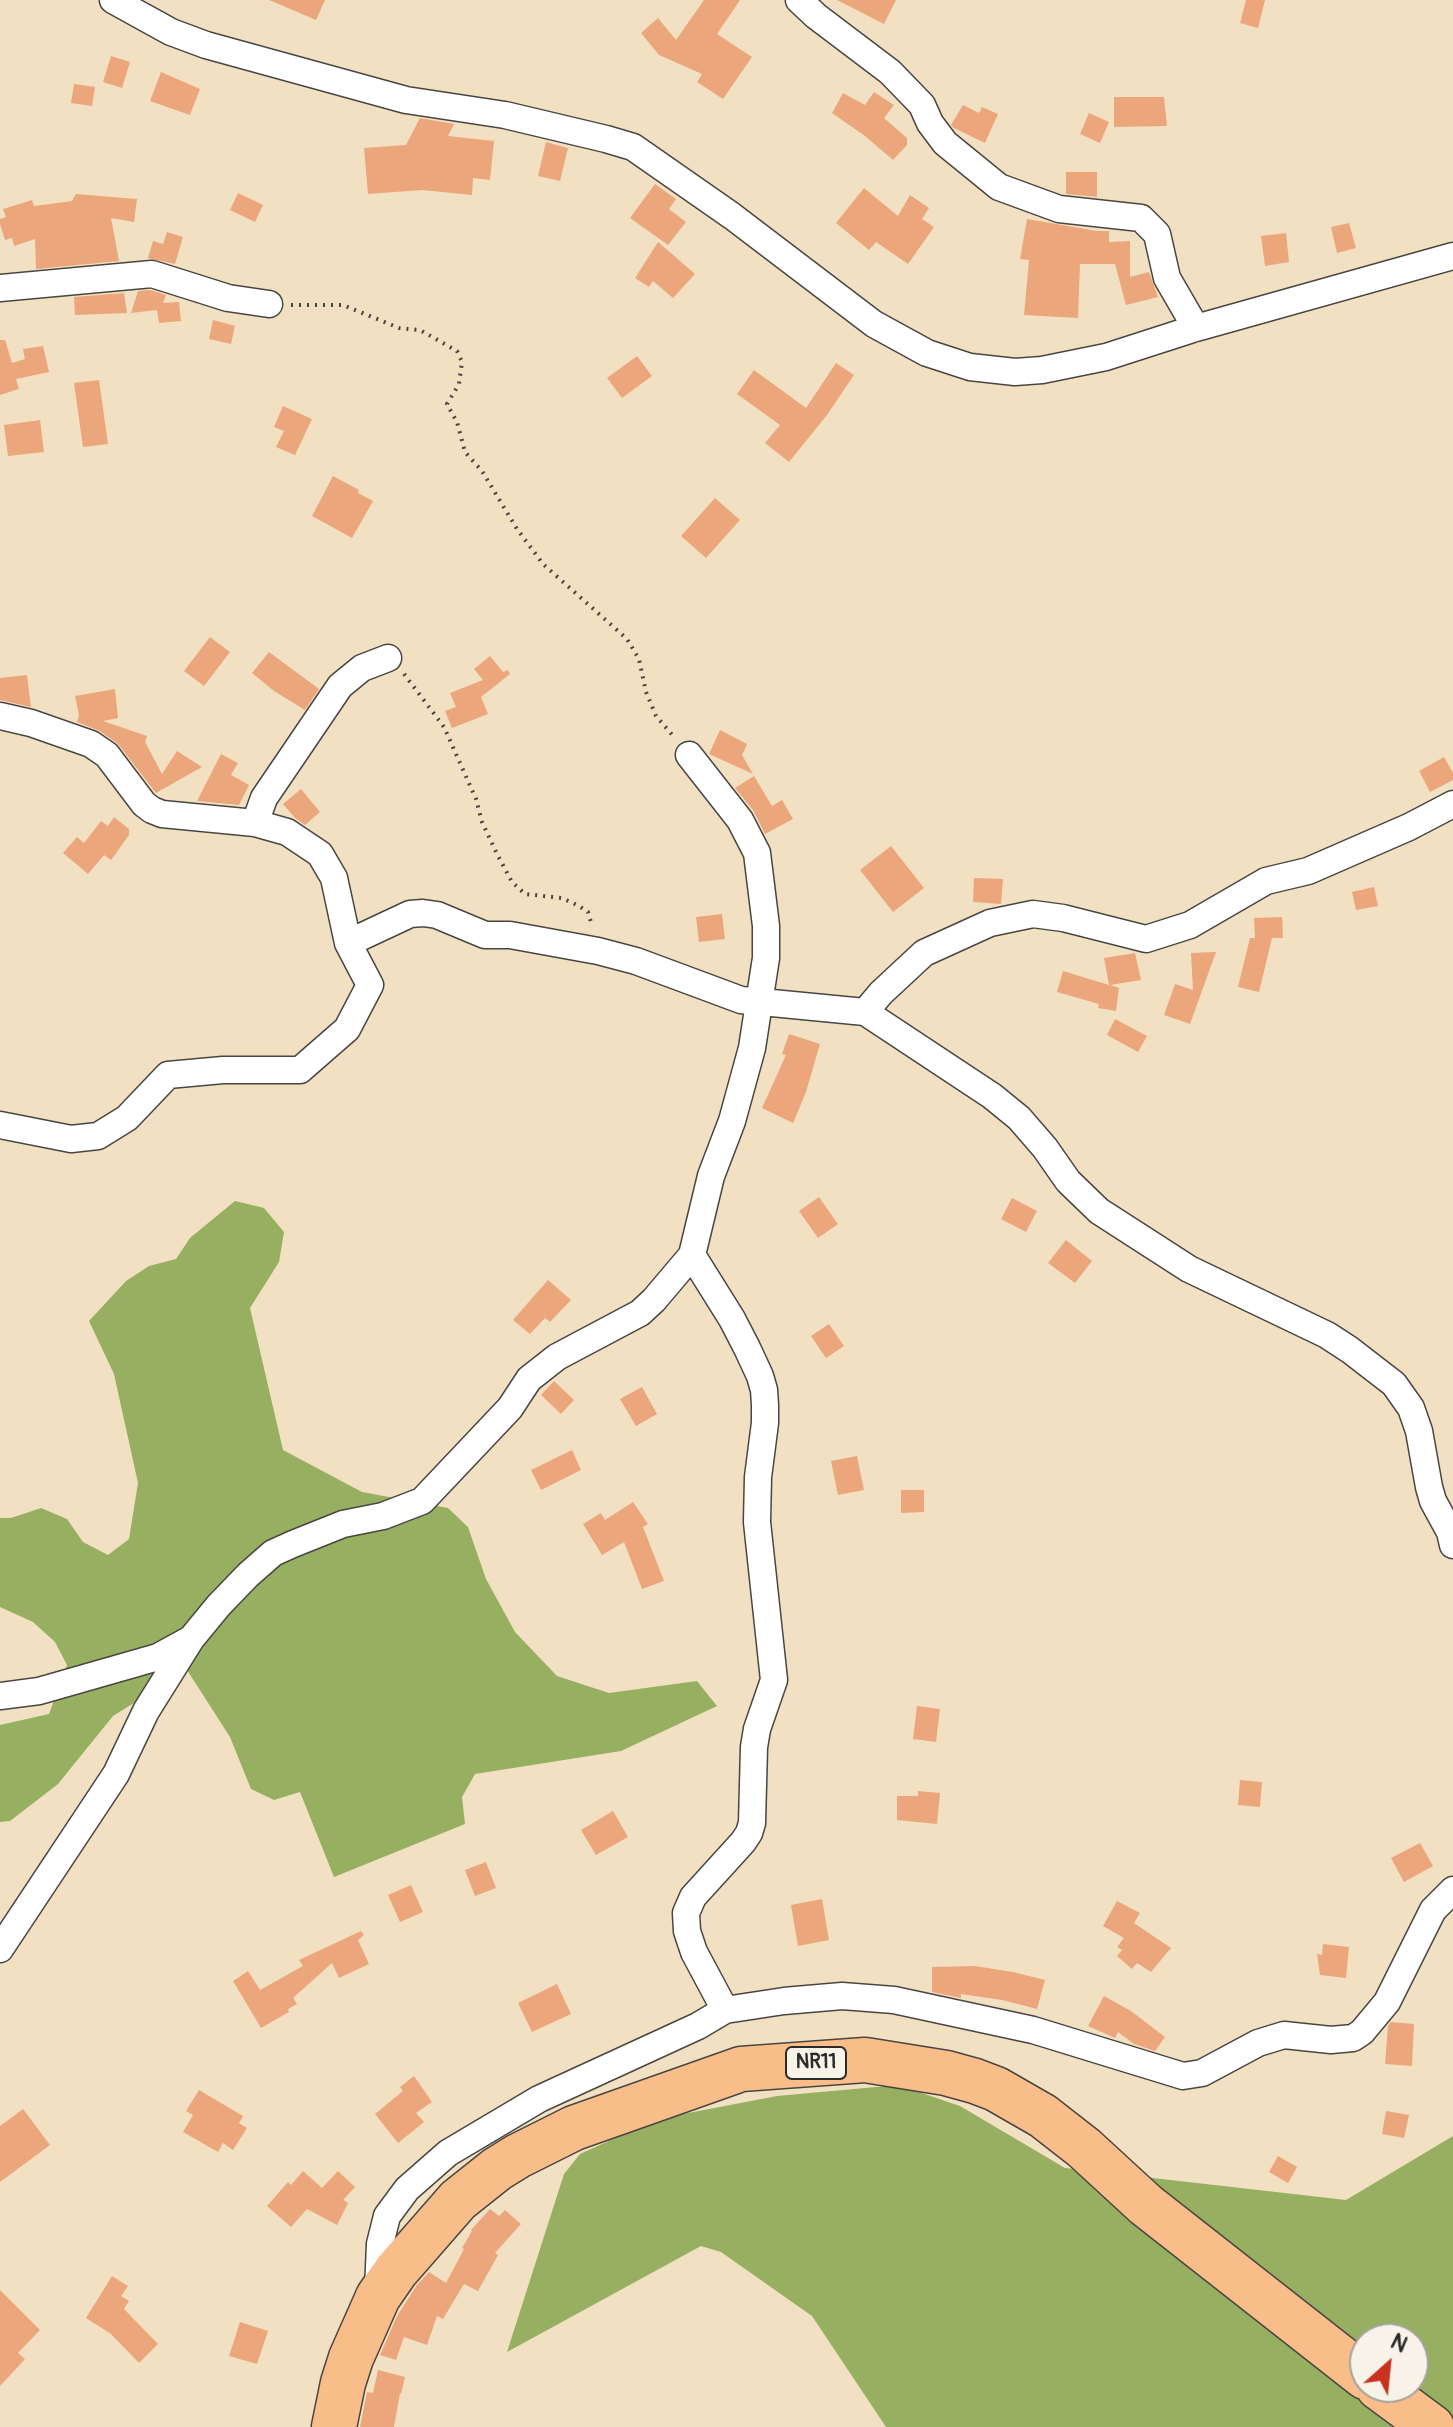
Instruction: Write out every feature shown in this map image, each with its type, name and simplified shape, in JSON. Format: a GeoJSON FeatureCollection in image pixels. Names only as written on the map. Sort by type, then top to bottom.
{"type":"FeatureCollection","features":[{"type":"Feature","properties":{"kind":"highway","name":"NR11"},"geometry":{"type":"LineString","coordinates":[[334,2427],[351,2358],[378,2297],[396,2271],[458,2200],[507,2162],[560,2135],[631,2106],[741,2069],[865,2060],[946,2073],[975,2081],[996,2089],[1043,2116],[1084,2148],[1146,2205],[1349,2364]]}},
{"type":"Feature","properties":{"kind":"highway"},"geometry":{"type":"LineString","coordinates":[[1400,2403],[1432,2427]]}},
{"type":"Feature","properties":{"kind":"street"},"geometry":{"type":"LineString","coordinates":[[113,0],[171,32],[235,53],[406,100],[505,115],[633,147],[732,216],[874,324],[927,353],[970,367],[1015,372],[1053,369],[1106,357],[1196,328],[1453,256]]}},
{"type":"Feature","properties":{"kind":"street"},"geometry":{"type":"LineString","coordinates":[[799,0],[890,72],[922,105],[930,123],[945,143],[999,187],[1059,209],[1141,218],[1157,234],[1167,278],[1196,328]]}},
{"type":"Feature","properties":{"kind":"street"},"geometry":{"type":"LineString","coordinates":[[0,288],[152,274],[228,298],[269,304]]}},
{"type":"Feature","properties":{"kind":"street"},"geometry":{"type":"LineString","coordinates":[[255,823],[264,798],[340,686],[362,668],[388,658]]}},
{"type":"Feature","properties":{"kind":"street"},"geometry":{"type":"LineString","coordinates":[[0,716],[31,723],[91,744],[107,755],[152,810],[162,814],[255,823],[287,832],[320,854],[334,878],[348,943],[370,985],[347,1029],[300,1070],[223,1070],[168,1075],[127,1118],[98,1136],[71,1139],[0,1125]]}},
{"type":"Feature","properties":{"kind":"street"},"geometry":{"type":"LineString","coordinates":[[0,1949],[116,1774],[146,1711],[191,1639],[219,1605],[273,1553],[343,1524],[383,1516],[422,1501],[510,1408],[529,1379],[557,1357],[640,1313],[692,1255],[711,1176],[742,1087],[760,1003],[766,958],[766,926],[757,853],[740,820],[689,755]]}},
{"type":"Feature","properties":{"kind":"street"},"geometry":{"type":"LineString","coordinates":[[865,1012],[924,953],[990,923],[1033,914],[1063,918],[1146,939],[1190,925],[1266,881],[1308,871],[1409,827],[1453,804]]}},
{"type":"Feature","properties":{"kind":"street"},"geometry":{"type":"LineString","coordinates":[[348,943],[410,914],[423,913],[437,915],[485,935],[510,935],[636,961],[741,1000],[865,1012],[992,1096],[1019,1118],[1068,1181],[1099,1211],[1189,1269],[1327,1335],[1394,1384],[1411,1408],[1433,1501],[1450,1532],[1453,1545]]}},
{"type":"Feature","properties":{"kind":"street"},"geometry":{"type":"LineString","coordinates":[[692,1255],[742,1339],[760,1376],[765,1405],[757,1522],[774,1680],[754,1747],[749,1833],[693,1897],[686,1913],[687,1931],[694,1952],[725,2010]]}},
{"type":"Feature","properties":{"kind":"street"},"geometry":{"type":"LineString","coordinates":[[0,1696],[39,1691],[158,1657],[191,1639]]}},
{"type":"Feature","properties":{"kind":"street"},"geometry":{"type":"LineString","coordinates":[[378,2297],[380,2244],[387,2216],[407,2189],[448,2153],[539,2099],[698,2026],[725,2010],[842,1996],[894,2000],[1033,2030],[1183,2076],[1193,2075],[1258,2043],[1284,2035],[1331,2040],[1353,2038],[1362,2032],[1387,2002],[1433,1910],[1453,1890]]}},
{"type":"Feature","properties":{"kind":"path"},"geometry":{"type":"LineString","coordinates":[[269,304],[343,305],[399,328],[420,330],[457,351],[462,362],[459,384],[447,404],[457,422],[465,452],[482,471],[517,529],[543,564],[627,639],[639,659],[646,692],[656,716],[689,755]]}},
{"type":"Feature","properties":{"kind":"path"},"geometry":{"type":"LineString","coordinates":[[388,658],[398,664],[444,727],[476,799],[482,822],[512,882],[525,894],[562,898],[588,912],[598,951]]}},
{"type":"Feature","properties":{"kind":"green space"},"geometry":{"type":"Polygon","coordinates":[[[235,1201],[264,1208],[284,1232],[279,1262],[250,1308],[283,1450],[362,1492],[448,1508],[468,1527],[486,1579],[515,1632],[557,1676],[609,1693],[697,1681],[717,1706],[621,1751],[475,1774],[462,1797],[465,1824],[334,1877],[300,1792],[274,1800],[251,1789],[230,1737],[187,1670],[113,1716],[58,1784],[10,1821],[0,1822],[0,1725],[49,1714],[67,1665],[55,1642],[33,1622],[0,1607],[0,1518],[11,1518],[41,1508],[67,1519],[83,1542],[108,1555],[129,1539],[138,1483],[114,1374],[89,1321],[126,1281],[149,1266],[176,1259],[190,1238],[235,1201]]]}},
{"type":"Feature","properties":{"kind":"green space"},"geometry":{"type":"Polygon","coordinates":[[[898,2085],[960,2106],[1065,2168],[1346,2200],[1453,2136],[1453,2427],[886,2427],[812,2316],[721,2252],[701,2246],[507,2352],[564,2174],[580,2154],[657,2119],[777,2096],[898,2085]]]}},
{"type":"Feature","properties":{"kind":"building"},"geometry":{"type":"Polygon","coordinates":[[[269,0],[325,0],[316,20],[269,0]]]}},
{"type":"Feature","properties":{"kind":"building"},"geometry":{"type":"Polygon","coordinates":[[[704,0],[740,0],[717,34],[752,57],[723,99],[697,82],[702,74],[659,55],[641,33],[658,18],[676,40],[704,0]]]}},
{"type":"Feature","properties":{"kind":"building"},"geometry":{"type":"Polygon","coordinates":[[[837,0],[896,0],[884,24],[837,0]]]}},
{"type":"Feature","properties":{"kind":"building"},"geometry":{"type":"Polygon","coordinates":[[[1246,0],[1265,0],[1258,28],[1240,23],[1246,0]]]}},
{"type":"Feature","properties":{"kind":"building"},"geometry":{"type":"Polygon","coordinates":[[[111,56],[130,62],[122,88],[103,82],[111,56]]]}},
{"type":"Feature","properties":{"kind":"building"},"geometry":{"type":"Polygon","coordinates":[[[161,72],[200,89],[190,115],[150,101],[161,72]]]}},
{"type":"Feature","properties":{"kind":"building"},"geometry":{"type":"Polygon","coordinates":[[[74,84],[95,87],[92,106],[71,103],[74,84]]]}},
{"type":"Feature","properties":{"kind":"building"},"geometry":{"type":"Polygon","coordinates":[[[874,92],[894,105],[884,118],[907,138],[907,145],[893,160],[832,113],[843,93],[865,105],[874,92]]]}},
{"type":"Feature","properties":{"kind":"building"},"geometry":{"type":"Polygon","coordinates":[[[1114,97],[1164,97],[1167,126],[1114,127],[1114,97]]]}},
{"type":"Feature","properties":{"kind":"building"},"geometry":{"type":"Polygon","coordinates":[[[963,105],[979,113],[982,107],[998,114],[985,143],[951,125],[963,105]]]}},
{"type":"Feature","properties":{"kind":"building"},"geometry":{"type":"Polygon","coordinates":[[[1089,113],[1109,122],[1100,143],[1080,134],[1089,113]]]}},
{"type":"Feature","properties":{"kind":"building"},"geometry":{"type":"Polygon","coordinates":[[[420,118],[454,124],[448,136],[494,141],[490,180],[473,178],[472,195],[422,190],[368,194],[364,148],[406,145],[420,118]]]}},
{"type":"Feature","properties":{"kind":"building"},"geometry":{"type":"Polygon","coordinates":[[[546,142],[568,148],[560,181],[538,176],[546,142]]]}},
{"type":"Feature","properties":{"kind":"building"},"geometry":{"type":"Polygon","coordinates":[[[1066,172],[1097,172],[1097,197],[1066,194],[1066,172]]]}},
{"type":"Feature","properties":{"kind":"building"},"geometry":{"type":"Polygon","coordinates":[[[655,184],[676,199],[669,209],[686,222],[668,245],[630,218],[655,184]]]}},
{"type":"Feature","properties":{"kind":"building"},"geometry":{"type":"Polygon","coordinates":[[[864,188],[898,216],[910,195],[929,208],[922,219],[934,227],[908,264],[876,242],[869,250],[836,223],[864,188]]]}},
{"type":"Feature","properties":{"kind":"building"},"geometry":{"type":"Polygon","coordinates":[[[238,193],[263,205],[255,222],[230,210],[238,193]]]}},
{"type":"Feature","properties":{"kind":"building"},"geometry":{"type":"Polygon","coordinates":[[[76,194],[137,199],[134,222],[111,218],[119,261],[36,269],[35,239],[14,246],[12,238],[5,240],[0,224],[0,219],[6,217],[3,209],[32,200],[34,206],[72,201],[76,194]]]}},
{"type":"Feature","properties":{"kind":"building"},"geometry":{"type":"Polygon","coordinates":[[[1027,219],[1109,231],[1109,242],[1130,241],[1130,277],[1149,272],[1158,297],[1126,305],[1115,264],[1080,264],[1078,318],[1024,315],[1029,260],[1020,259],[1027,219]]]}},
{"type":"Feature","properties":{"kind":"building"},"geometry":{"type":"Polygon","coordinates":[[[1349,223],[1356,248],[1337,253],[1331,227],[1349,223]]]}},
{"type":"Feature","properties":{"kind":"building"},"geometry":{"type":"Polygon","coordinates":[[[167,232],[183,237],[175,264],[148,258],[153,241],[163,244],[167,232]]]}},
{"type":"Feature","properties":{"kind":"building"},"geometry":{"type":"Polygon","coordinates":[[[1286,233],[1289,262],[1265,266],[1261,236],[1286,233]]]}},
{"type":"Feature","properties":{"kind":"building"},"geometry":{"type":"Polygon","coordinates":[[[658,242],[695,274],[673,298],[653,281],[649,287],[635,278],[658,242]]]}},
{"type":"Feature","properties":{"kind":"building"},"geometry":{"type":"Polygon","coordinates":[[[150,290],[166,295],[163,303],[179,302],[181,321],[159,323],[157,310],[131,313],[138,291],[150,290]]]}},
{"type":"Feature","properties":{"kind":"building"},"geometry":{"type":"Polygon","coordinates":[[[124,293],[127,313],[75,315],[74,297],[124,293]]]}},
{"type":"Feature","properties":{"kind":"building"},"geometry":{"type":"Polygon","coordinates":[[[213,320],[235,326],[231,344],[209,339],[213,320]]]}},
{"type":"Feature","properties":{"kind":"building"},"geometry":{"type":"Polygon","coordinates":[[[0,340],[5,340],[12,363],[25,359],[23,349],[43,346],[49,372],[16,379],[19,389],[0,395],[0,340]]]}},
{"type":"Feature","properties":{"kind":"building"},"geometry":{"type":"Polygon","coordinates":[[[637,356],[652,376],[622,398],[607,378],[637,356]]]}},
{"type":"Feature","properties":{"kind":"building"},"geometry":{"type":"Polygon","coordinates":[[[836,363],[854,375],[789,462],[765,443],[780,425],[737,394],[754,370],[806,408],[836,363]]]}},
{"type":"Feature","properties":{"kind":"building"},"geometry":{"type":"Polygon","coordinates":[[[99,380],[108,444],[83,447],[74,383],[99,380]]]}},
{"type":"Feature","properties":{"kind":"building"},"geometry":{"type":"Polygon","coordinates":[[[283,406],[312,419],[295,455],[276,447],[284,431],[274,427],[283,406]]]}},
{"type":"Feature","properties":{"kind":"building"},"geometry":{"type":"Polygon","coordinates":[[[40,420],[44,452],[8,456],[4,425],[40,420]]]}},
{"type":"Feature","properties":{"kind":"building"},"geometry":{"type":"Polygon","coordinates":[[[333,476],[373,501],[352,538],[312,516],[333,476]]]}},
{"type":"Feature","properties":{"kind":"building"},"geometry":{"type":"Polygon","coordinates":[[[715,498],[740,520],[706,558],[681,536],[715,498]]]}},
{"type":"Feature","properties":{"kind":"building"},"geometry":{"type":"Polygon","coordinates":[[[210,637],[230,652],[204,686],[184,671],[210,637]]]}},
{"type":"Feature","properties":{"kind":"building"},"geometry":{"type":"Polygon","coordinates":[[[269,652],[319,689],[305,710],[252,673],[269,652]]]}},
{"type":"Feature","properties":{"kind":"building"},"geometry":{"type":"Polygon","coordinates":[[[490,656],[503,672],[508,670],[510,674],[481,697],[488,714],[452,728],[445,711],[456,707],[450,693],[483,680],[474,669],[490,656]]]}},
{"type":"Feature","properties":{"kind":"building"},"geometry":{"type":"Polygon","coordinates":[[[27,675],[31,707],[0,700],[0,678],[27,675]]]}},
{"type":"Feature","properties":{"kind":"building"},"geometry":{"type":"Polygon","coordinates":[[[115,689],[118,718],[103,721],[147,736],[145,742],[162,774],[177,751],[202,767],[156,793],[118,744],[100,731],[77,722],[79,715],[75,696],[115,689]]]}},
{"type":"Feature","properties":{"kind":"building"},"geometry":{"type":"Polygon","coordinates":[[[720,730],[747,744],[742,755],[753,774],[709,754],[720,730]]]}},
{"type":"Feature","properties":{"kind":"building"},"geometry":{"type":"Polygon","coordinates":[[[221,754],[238,763],[231,775],[249,785],[239,805],[197,801],[221,754]]]}},
{"type":"Feature","properties":{"kind":"building"},"geometry":{"type":"Polygon","coordinates":[[[1444,757],[1453,773],[1453,780],[1430,792],[1419,771],[1444,757]]]}},
{"type":"Feature","properties":{"kind":"building"},"geometry":{"type":"Polygon","coordinates":[[[754,776],[772,806],[782,800],[793,819],[765,834],[753,810],[735,788],[754,776]]]}},
{"type":"Feature","properties":{"kind":"building"},"geometry":{"type":"Polygon","coordinates":[[[301,789],[320,812],[305,825],[283,804],[301,789]]]}},
{"type":"Feature","properties":{"kind":"building"},"geometry":{"type":"Polygon","coordinates":[[[114,817],[129,829],[129,835],[111,860],[104,855],[88,874],[63,853],[77,837],[84,843],[101,821],[108,826],[114,817]]]}},
{"type":"Feature","properties":{"kind":"building"},"geometry":{"type":"Polygon","coordinates":[[[891,846],[924,888],[893,912],[860,870],[891,846]]]}},
{"type":"Feature","properties":{"kind":"building"},"geometry":{"type":"Polygon","coordinates":[[[974,878],[1003,879],[1001,904],[973,902],[974,878]]]}},
{"type":"Feature","properties":{"kind":"building"},"geometry":{"type":"Polygon","coordinates":[[[1374,887],[1378,906],[1356,910],[1352,892],[1374,887]]]}},
{"type":"Feature","properties":{"kind":"building"},"geometry":{"type":"Polygon","coordinates":[[[722,914],[725,939],[699,942],[696,917],[722,914]]]}},
{"type":"Feature","properties":{"kind":"building"},"geometry":{"type":"Polygon","coordinates":[[[1282,917],[1283,938],[1272,938],[1259,992],[1238,987],[1250,938],[1255,938],[1254,918],[1282,917]]]}},
{"type":"Feature","properties":{"kind":"building"},"geometry":{"type":"Polygon","coordinates":[[[1216,952],[1190,1024],[1164,1015],[1175,984],[1193,990],[1191,953],[1216,952]]]}},
{"type":"Feature","properties":{"kind":"building"},"geometry":{"type":"Polygon","coordinates":[[[1135,953],[1141,980],[1110,985],[1119,988],[1116,1011],[1098,1008],[1099,1004],[1057,992],[1063,971],[1109,985],[1104,958],[1135,953]]]}},
{"type":"Feature","properties":{"kind":"building"},"geometry":{"type":"Polygon","coordinates":[[[1115,1019],[1147,1036],[1138,1052],[1107,1035],[1115,1019]]]}},
{"type":"Feature","properties":{"kind":"building"},"geometry":{"type":"Polygon","coordinates":[[[789,1034],[820,1044],[793,1123],[762,1108],[786,1055],[782,1054],[789,1034]]]}},
{"type":"Feature","properties":{"kind":"building"},"geometry":{"type":"Polygon","coordinates":[[[819,1197],[838,1224],[818,1238],[799,1211],[819,1197]]]}},
{"type":"Feature","properties":{"kind":"building"},"geometry":{"type":"Polygon","coordinates":[[[1012,1198],[1037,1211],[1026,1232],[1001,1219],[1012,1198]]]}},
{"type":"Feature","properties":{"kind":"building"},"geometry":{"type":"Polygon","coordinates":[[[1066,1240],[1092,1261],[1075,1283],[1048,1263],[1066,1240]]]}},
{"type":"Feature","properties":{"kind":"building"},"geometry":{"type":"Polygon","coordinates":[[[548,1280],[571,1300],[550,1322],[545,1318],[530,1334],[513,1320],[548,1280]]]}},
{"type":"Feature","properties":{"kind":"building"},"geometry":{"type":"Polygon","coordinates":[[[829,1324],[844,1346],[826,1358],[811,1336],[829,1324]]]}},
{"type":"Feature","properties":{"kind":"building"},"geometry":{"type":"Polygon","coordinates":[[[554,1381],[574,1400],[561,1414],[541,1395],[554,1381]]]}},
{"type":"Feature","properties":{"kind":"building"},"geometry":{"type":"Polygon","coordinates":[[[642,1387],[657,1414],[636,1426],[620,1399],[642,1387]]]}},
{"type":"Feature","properties":{"kind":"building"},"geometry":{"type":"Polygon","coordinates":[[[572,1450],[581,1470],[541,1490],[531,1470],[572,1450]]]}},
{"type":"Feature","properties":{"kind":"building"},"geometry":{"type":"Polygon","coordinates":[[[857,1456],[864,1490],[838,1495],[831,1461],[857,1456]]]}},
{"type":"Feature","properties":{"kind":"building"},"geometry":{"type":"Polygon","coordinates":[[[901,1490],[924,1490],[924,1512],[901,1513],[901,1490]]]}},
{"type":"Feature","properties":{"kind":"building"},"geometry":{"type":"Polygon","coordinates":[[[633,1502],[648,1524],[643,1527],[664,1581],[642,1589],[624,1542],[602,1555],[583,1524],[601,1513],[605,1520],[633,1502]]]}},
{"type":"Feature","properties":{"kind":"building"},"geometry":{"type":"Polygon","coordinates":[[[917,1706],[940,1709],[936,1742],[913,1739],[917,1706]]]}},
{"type":"Feature","properties":{"kind":"building"},"geometry":{"type":"Polygon","coordinates":[[[1240,1780],[1262,1782],[1260,1807],[1238,1805],[1240,1780]]]}},
{"type":"Feature","properties":{"kind":"building"},"geometry":{"type":"Polygon","coordinates":[[[918,1791],[940,1793],[937,1824],[897,1820],[897,1796],[918,1796],[918,1791]]]}},
{"type":"Feature","properties":{"kind":"building"},"geometry":{"type":"Polygon","coordinates":[[[613,1811],[628,1837],[596,1855],[581,1830],[613,1811]]]}},
{"type":"Feature","properties":{"kind":"building"},"geometry":{"type":"Polygon","coordinates":[[[1420,1843],[1433,1866],[1404,1882],[1391,1858],[1420,1843]]]}},
{"type":"Feature","properties":{"kind":"building"},"geometry":{"type":"Polygon","coordinates":[[[486,1862],[496,1888],[475,1896],[465,1870],[486,1862]]]}},
{"type":"Feature","properties":{"kind":"building"},"geometry":{"type":"Polygon","coordinates":[[[411,1885],[423,1912],[400,1922],[388,1895],[411,1885]]]}},
{"type":"Feature","properties":{"kind":"building"},"geometry":{"type":"Polygon","coordinates":[[[822,1899],[829,1940],[798,1946],[791,1905],[822,1899]]]}},
{"type":"Feature","properties":{"kind":"building"},"geometry":{"type":"Polygon","coordinates":[[[1117,1901],[1140,1913],[1134,1923],[1171,1948],[1151,1972],[1137,1963],[1132,1969],[1117,1956],[1122,1950],[1117,1947],[1124,1938],[1103,1926],[1117,1901]]]}},
{"type":"Feature","properties":{"kind":"building"},"geometry":{"type":"Polygon","coordinates":[[[361,1931],[364,1935],[358,1940],[369,1964],[339,1978],[332,1963],[293,1998],[297,2004],[288,2009],[289,2012],[261,2028],[233,1981],[248,1971],[260,1990],[303,1966],[299,1960],[361,1931]]]}},
{"type":"Feature","properties":{"kind":"building"},"geometry":{"type":"Polygon","coordinates":[[[1323,1944],[1349,1947],[1346,1978],[1320,1975],[1317,1954],[1322,1955],[1323,1944]]]}},
{"type":"Feature","properties":{"kind":"building"},"geometry":{"type":"Polygon","coordinates":[[[975,1966],[1045,1980],[1037,2009],[1002,2000],[961,1994],[961,1998],[932,1992],[932,1967],[975,1966]]]}},
{"type":"Feature","properties":{"kind":"building"},"geometry":{"type":"Polygon","coordinates":[[[557,1984],[571,2014],[532,2032],[518,2003],[557,1984]]]}},
{"type":"Feature","properties":{"kind":"building"},"geometry":{"type":"Polygon","coordinates":[[[1104,1996],[1131,2011],[1165,2037],[1155,2051],[1134,2044],[1118,2032],[1115,2038],[1088,2026],[1104,1996]]]}},
{"type":"Feature","properties":{"kind":"building"},"geometry":{"type":"Polygon","coordinates":[[[1391,2022],[1414,2024],[1412,2066],[1385,2064],[1388,2026],[1391,2022]]]}},
{"type":"Feature","properties":{"kind":"building"},"geometry":{"type":"Polygon","coordinates":[[[414,2076],[432,2102],[416,2113],[424,2122],[398,2143],[375,2114],[403,2091],[400,2087],[414,2076]]]}},
{"type":"Feature","properties":{"kind":"building"},"geometry":{"type":"Polygon","coordinates":[[[199,2090],[243,2116],[239,2123],[247,2128],[233,2150],[223,2143],[218,2152],[183,2132],[193,2115],[186,2111],[199,2090]]]}},
{"type":"Feature","properties":{"kind":"building"},"geometry":{"type":"Polygon","coordinates":[[[23,2109],[50,2145],[0,2182],[0,2126],[23,2109]]]}},
{"type":"Feature","properties":{"kind":"building"},"geometry":{"type":"Polygon","coordinates":[[[1386,2111],[1409,2115],[1404,2138],[1382,2134],[1386,2111]]]}},
{"type":"Feature","properties":{"kind":"building"},"geometry":{"type":"Polygon","coordinates":[[[1278,2156],[1297,2167],[1288,2183],[1269,2172],[1278,2156]]]}},
{"type":"Feature","properties":{"kind":"building"},"geometry":{"type":"Polygon","coordinates":[[[303,2171],[322,2188],[338,2171],[355,2187],[343,2200],[348,2203],[337,2225],[307,2209],[291,2227],[267,2206],[288,2182],[291,2185],[303,2171]]]}},
{"type":"Feature","properties":{"kind":"building"},"geometry":{"type":"Polygon","coordinates":[[[490,2209],[499,2216],[505,2210],[521,2224],[495,2253],[498,2255],[478,2291],[464,2284],[443,2319],[437,2316],[427,2345],[404,2337],[396,2360],[380,2355],[397,2316],[417,2285],[429,2272],[446,2283],[471,2230],[490,2209]]]}},
{"type":"Feature","properties":{"kind":"building"},"geometry":{"type":"Polygon","coordinates":[[[112,2276],[128,2286],[121,2296],[129,2301],[124,2309],[158,2344],[139,2363],[111,2334],[86,2318],[112,2276]]]}},
{"type":"Feature","properties":{"kind":"building"},"geometry":{"type":"Polygon","coordinates":[[[0,2290],[40,2330],[18,2353],[25,2359],[0,2386],[0,2290]]]}},
{"type":"Feature","properties":{"kind":"building"},"geometry":{"type":"Polygon","coordinates":[[[240,2322],[268,2331],[257,2364],[229,2356],[240,2322]]]}},
{"type":"Feature","properties":{"kind":"building"},"geometry":{"type":"Polygon","coordinates":[[[378,2370],[405,2377],[394,2427],[360,2427],[367,2392],[373,2393],[378,2370]]]}}]}
